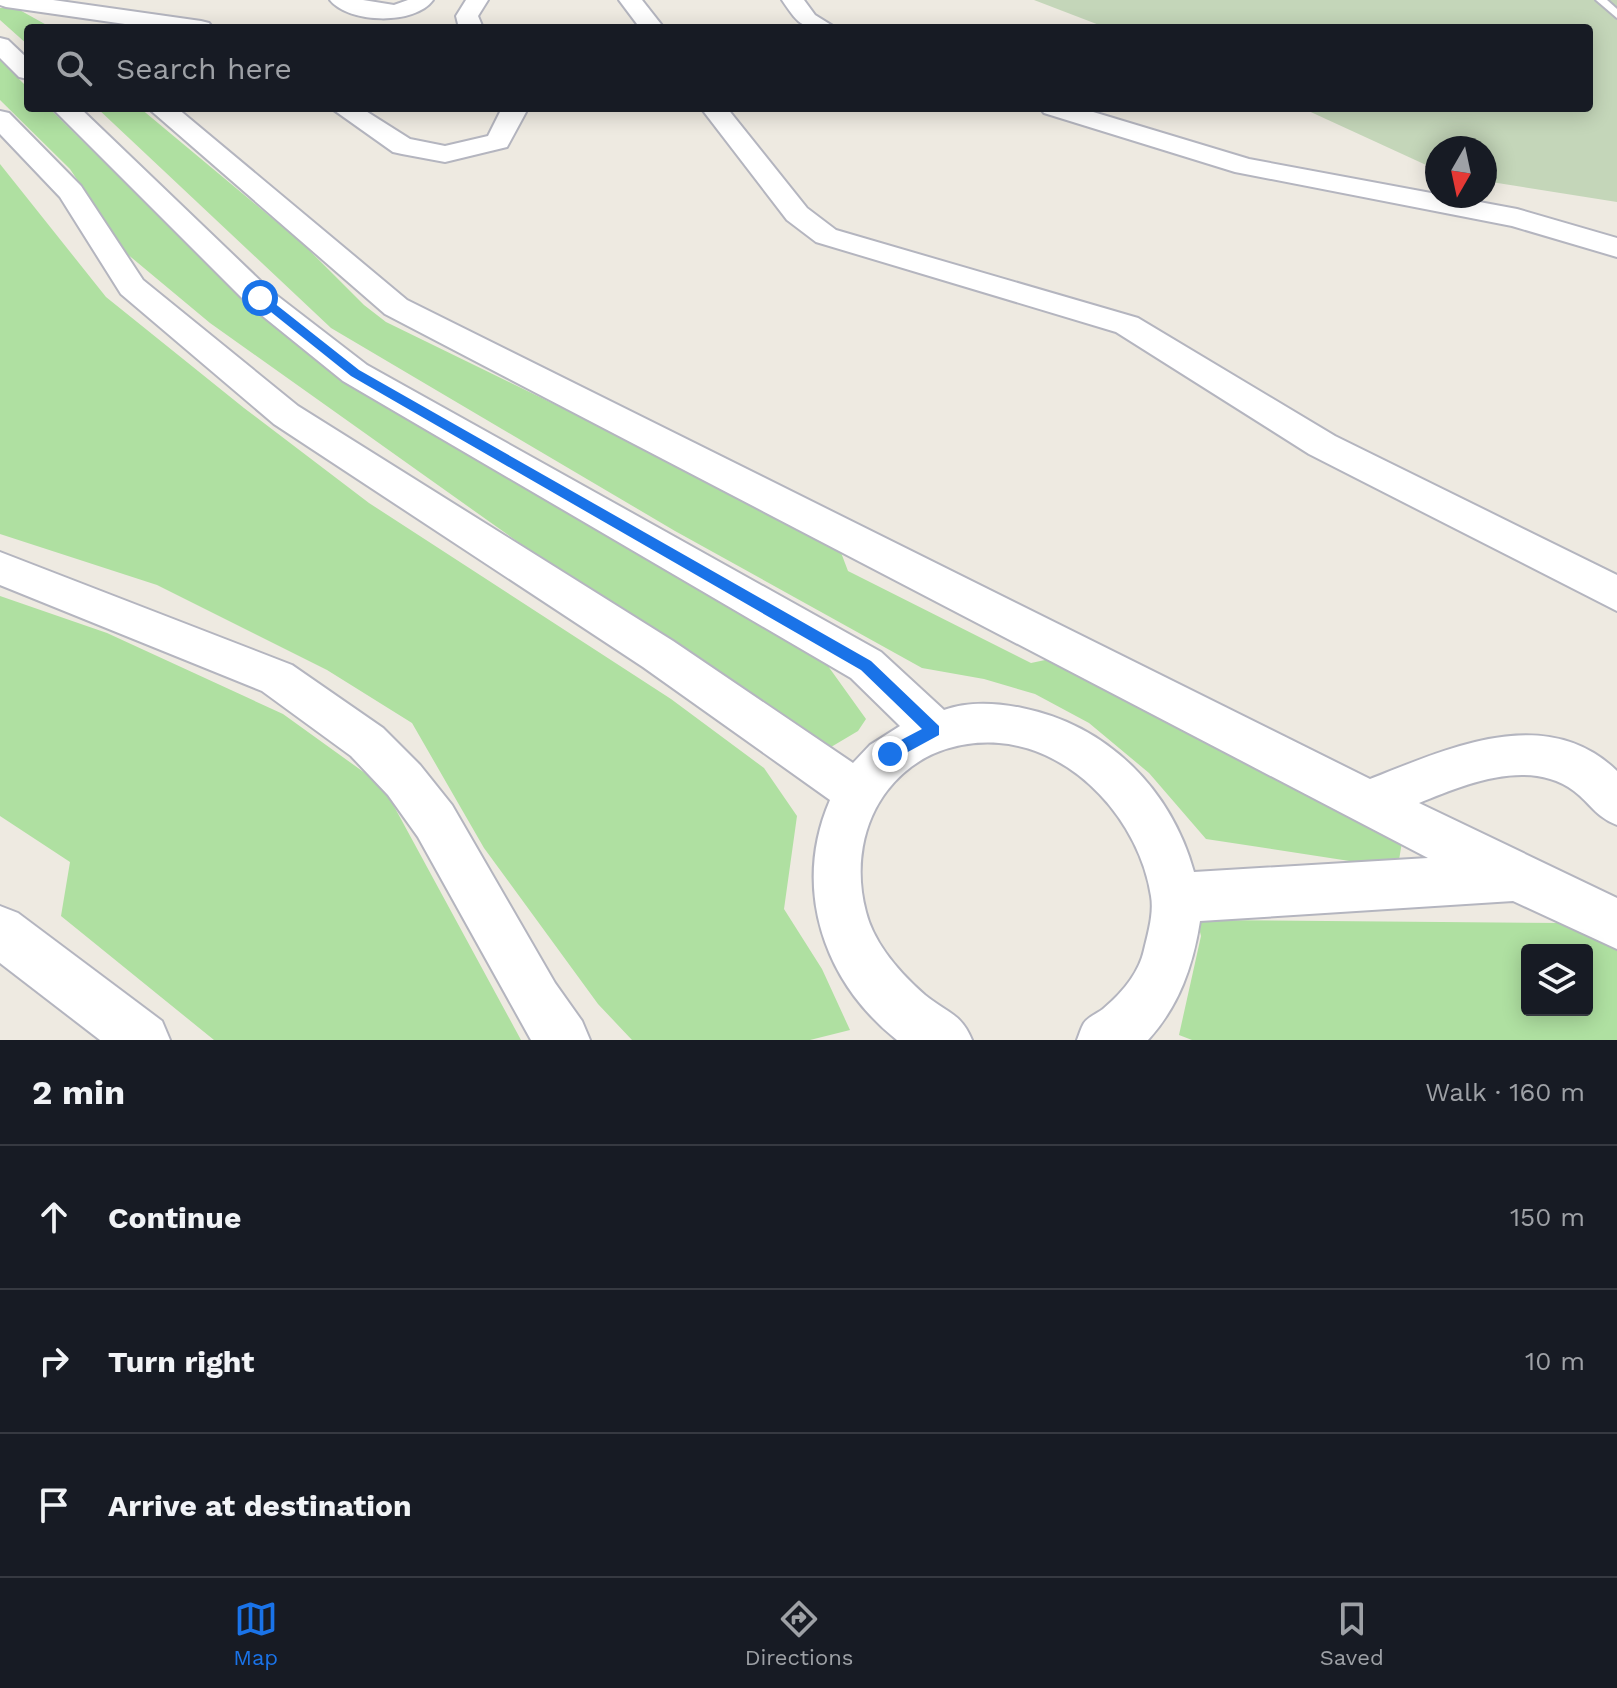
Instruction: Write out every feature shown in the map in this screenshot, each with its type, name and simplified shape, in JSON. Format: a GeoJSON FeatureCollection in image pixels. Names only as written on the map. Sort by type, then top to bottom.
{"type":"FeatureCollection","features":[{"type":"Feature","properties":{"kind":"street"},"geometry":{"type":"LineString","coordinates":[[6,0],[168,24]]}},
{"type":"Feature","properties":{"kind":"street"},"geometry":{"type":"LineString","coordinates":[[341,0],[370,10],[396,12],[418,5],[422,0]]}},
{"type":"Feature","properties":{"kind":"street"},"geometry":{"type":"LineString","coordinates":[[470,24],[467,16],[477,0]]}},
{"type":"Feature","properties":{"kind":"street"},"geometry":{"type":"LineString","coordinates":[[630,0],[649,24]]}},
{"type":"Feature","properties":{"kind":"street"},"geometry":{"type":"LineString","coordinates":[[793,0],[807,20],[816,24]]}},
{"type":"Feature","properties":{"kind":"street"},"geometry":{"type":"LineString","coordinates":[[39,4],[62,24]]}},
{"type":"Feature","properties":{"kind":"street"},"geometry":{"type":"LineString","coordinates":[[0,45],[24,68]]}},
{"type":"Feature","properties":{"kind":"street"},"geometry":{"type":"LineString","coordinates":[[69,112],[260,298],[355,373],[866,665],[934,730]]}},
{"type":"Feature","properties":{"kind":"street"},"geometry":{"type":"LineString","coordinates":[[166,112],[396,307],[1515,877],[1617,924]]}},
{"type":"Feature","properties":{"kind":"street"},"geometry":{"type":"LineString","coordinates":[[350,112],[402,146],[445,154],[498,141],[513,112]]}},
{"type":"Feature","properties":{"kind":"street"},"geometry":{"type":"LineString","coordinates":[[725,112],[797,214],[826,236],[1127,325],[1322,445],[1617,594]]}},
{"type":"Feature","properties":{"kind":"street"},"geometry":{"type":"LineString","coordinates":[[1066,112],[1245,166],[1517,218],[1617,248]]}},
{"type":"Feature","properties":{"kind":"street"},"geometry":{"type":"LineString","coordinates":[[0,119],[71,192],[132,287],[286,415],[658,654],[856,792]]}},
{"type":"Feature","properties":{"kind":"street"},"geometry":{"type":"LineString","coordinates":[[0,568],[277,678],[367,742],[404,780],[435,821],[536,1002],[563,1040]]}},
{"type":"Feature","properties":{"kind":"street"},"geometry":{"type":"LineString","coordinates":[[941,1040],[893,1003],[857,957],[838,899],[838,842],[856,792],[890,754],[934,730],[984,722],[1037,730],[1088,754],[1131,792],[1162,840],[1177,898],[1171,955],[1147,1002],[1108,1040]]}},
{"type":"Feature","properties":{"kind":"street"},"geometry":{"type":"LineString","coordinates":[[1367,802],[1471,762],[1532,753],[1558,758],[1582,769],[1617,803]]}},
{"type":"Feature","properties":{"kind":"street"},"geometry":{"type":"LineString","coordinates":[[1177,898],[1515,877]]}},
{"type":"Feature","properties":{"kind":"street"},"geometry":{"type":"LineString","coordinates":[[0,931],[143,1040]]}},
{"type":"Feature","properties":{"kind":"lane"},"geometry":{"type":"LineString","coordinates":[[1601,0],[1617,15]]}},
{"type":"Feature","properties":{"kind":"green space"},"geometry":{"type":"Polygon","coordinates":[[[1034,0],[1617,0],[1617,202],[1497,183],[1497,136],[1425,136],[1425,164],[1311,112],[1593,112],[1593,24],[1097,24],[1034,0]]]}},
{"type":"Feature","properties":{"kind":"green space"},"geometry":{"type":"Polygon","coordinates":[[[0,8],[16,8],[45,24],[24,24],[24,41],[0,20],[0,8]]]}},
{"type":"Feature","properties":{"kind":"green space"},"geometry":{"type":"Polygon","coordinates":[[[0,60],[24,84],[24,112],[53,112],[178,235],[353,388],[828,666],[866,719],[858,731],[826,750],[518,542],[210,323],[126,253],[70,169],[0,100],[0,60]]]}},
{"type":"Feature","properties":{"kind":"green space"},"geometry":{"type":"Polygon","coordinates":[[[101,112],[145,112],[303,244],[364,305],[386,322],[837,542],[848,571],[1031,663],[1064,656],[1403,836],[1399,860],[1356,862],[1206,839],[1149,773],[1089,723],[1035,694],[984,679],[922,668],[675,531],[331,328],[101,112]]]}},
{"type":"Feature","properties":{"kind":"green space"},"geometry":{"type":"Polygon","coordinates":[[[0,164],[106,297],[244,408],[369,503],[671,699],[764,768],[797,816],[784,909],[822,969],[850,1030],[810,1040],[632,1040],[598,1004],[484,848],[412,723],[327,670],[157,585],[0,534],[0,164]]]}},
{"type":"Feature","properties":{"kind":"green space"},"geometry":{"type":"Polygon","coordinates":[[[0,596],[107,633],[283,714],[383,786],[521,1040],[214,1040],[61,916],[70,862],[0,816],[0,596]]]}},
{"type":"Feature","properties":{"kind":"green space"},"geometry":{"type":"Polygon","coordinates":[[[1197,920],[1564,923],[1617,950],[1617,1040],[1192,1040],[1179,1035],[1201,936],[1197,920]]]}},
{"type":"Feature","properties":{"kind":"route"},"geometry":{"type":"LineString","coordinates":[[260,298],[355,373],[866,665],[934,730],[890,754]]}}]}
